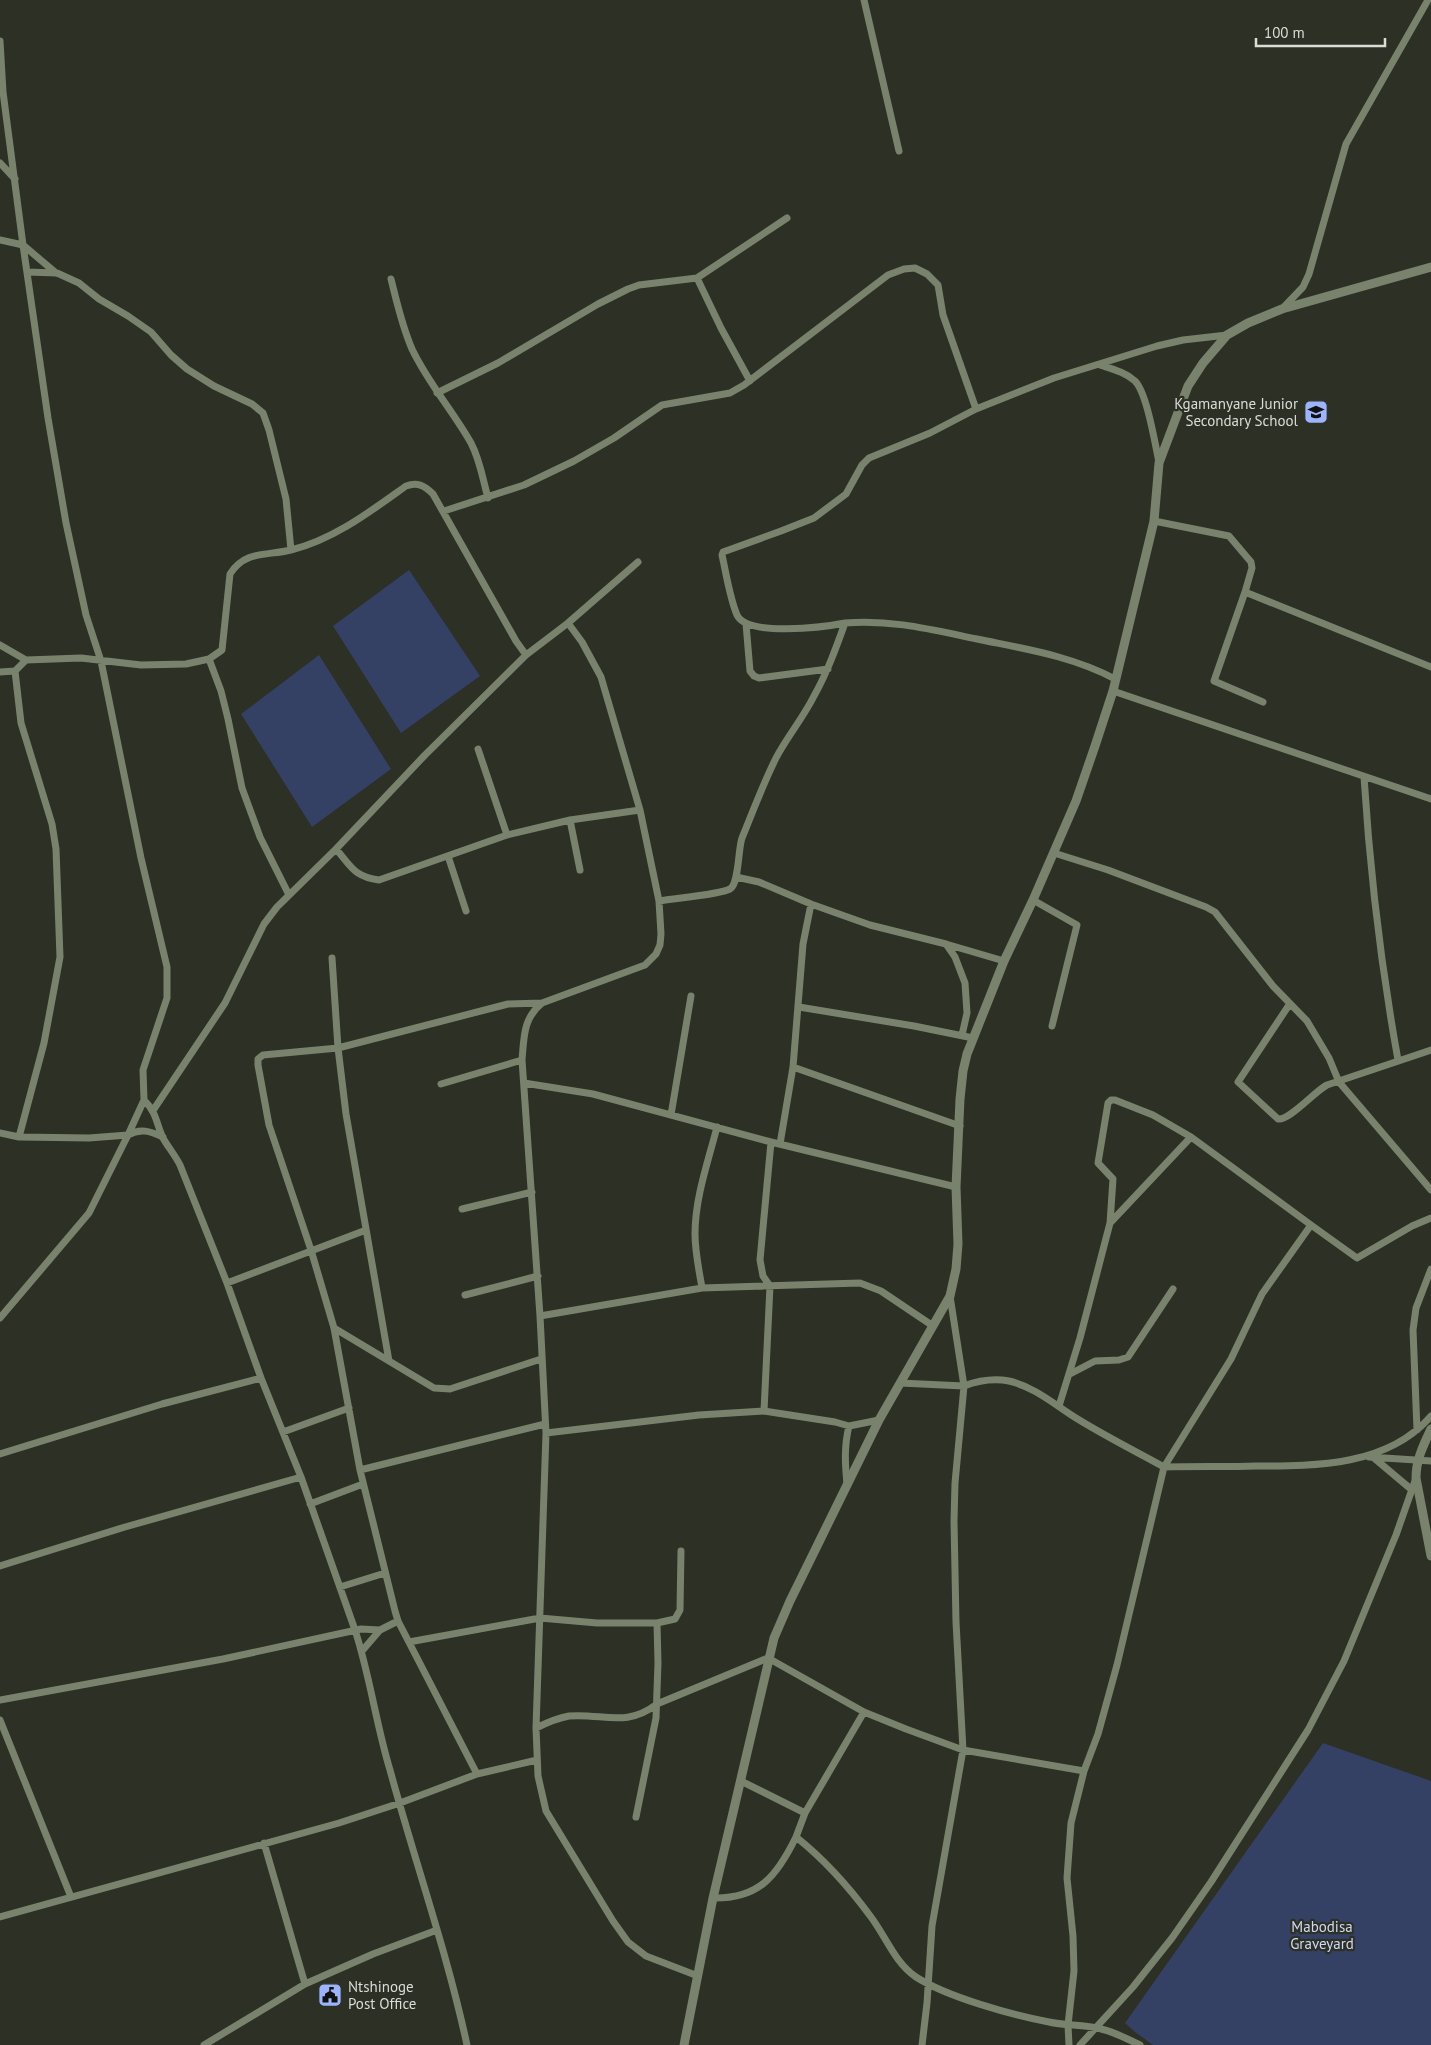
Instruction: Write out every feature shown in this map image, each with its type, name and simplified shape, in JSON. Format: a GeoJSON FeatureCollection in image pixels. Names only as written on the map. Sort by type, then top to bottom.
{"type":"FeatureCollection","features":[{"type":"Feature","properties":{"kind":"street"},"geometry":{"type":"LineString","coordinates":[[864,0],[899,151]]}},
{"type":"Feature","properties":{"kind":"street"},"geometry":{"type":"LineString","coordinates":[[1282,309],[1303,287],[1309,274],[1346,144],[1428,0]]}},
{"type":"Feature","properties":{"kind":"street"},"geometry":{"type":"LineString","coordinates":[[0,41],[3,92],[23,245],[48,418],[66,523],[86,615],[101,661],[141,858],[167,968],[167,998],[143,1070],[144,1100],[128,1136],[89,1213],[0,1318]]}},
{"type":"Feature","properties":{"kind":"street"},"geometry":{"type":"LineString","coordinates":[[0,163],[16,180]]}},
{"type":"Feature","properties":{"kind":"street"},"geometry":{"type":"LineString","coordinates":[[437,393],[498,363],[628,288],[697,278],[787,218]]}},
{"type":"Feature","properties":{"kind":"street"},"geometry":{"type":"LineString","coordinates":[[0,240],[23,245],[57,273],[79,283],[99,299],[151,332],[171,356],[187,369],[214,386],[252,404],[263,413],[286,499],[292,550]]}},
{"type":"Feature","properties":{"kind":"street"},"geometry":{"type":"LineString","coordinates":[[684,2045],[713,1898],[768,1658],[790,1601],[879,1420],[950,1296],[956,1269],[958,1244],[956,1187],[963,1072],[972,1038],[1004,961],[1076,801],[1113,691],[1154,521],[1159,463],[1188,386],[1203,363],[1227,335],[1248,323],[1282,309],[1431,267]]}},
{"type":"Feature","properties":{"kind":"street"},"geometry":{"type":"LineString","coordinates":[[444,511],[524,485],[574,462],[614,438],[662,405],[730,393],[750,381],[888,275],[904,269],[915,268],[927,274],[938,284],[944,315],[976,408]]}},
{"type":"Feature","properties":{"kind":"street"},"geometry":{"type":"LineString","coordinates":[[27,272],[57,273]]}},
{"type":"Feature","properties":{"kind":"street"},"geometry":{"type":"LineString","coordinates":[[697,278],[721,328],[750,381]]}},
{"type":"Feature","properties":{"kind":"street"},"geometry":{"type":"LineString","coordinates":[[391,279],[401,320],[413,349],[437,393],[454,415],[472,445],[481,468],[488,498]]}},
{"type":"Feature","properties":{"kind":"street"},"geometry":{"type":"LineString","coordinates":[[1115,680],[1096,669],[1058,656],[906,624],[866,621],[790,629],[746,624],[738,617],[722,555],[723,552],[781,532],[814,518],[846,494],[862,465],[869,458],[930,433],[976,408],[1054,378],[1166,344],[1227,335]]}},
{"type":"Feature","properties":{"kind":"street"},"geometry":{"type":"LineString","coordinates":[[1099,365],[1123,373],[1136,382],[1144,395],[1159,463]]}},
{"type":"Feature","properties":{"kind":"street"},"geometry":{"type":"LineString","coordinates":[[0,646],[26,660],[66,658],[141,665],[186,664],[209,659],[222,650],[230,574],[235,565],[245,558],[292,550],[315,542],[343,527],[406,486],[414,483],[425,486],[433,494],[516,641],[526,655]]}},
{"type":"Feature","properties":{"kind":"street"},"geometry":{"type":"LineString","coordinates":[[1154,521],[1229,536],[1251,562],[1252,568],[1245,592],[1214,681],[1263,702]]}},
{"type":"Feature","properties":{"kind":"street"},"geometry":{"type":"LineString","coordinates":[[154,1109],[221,1009],[264,924],[289,895],[336,849],[432,748],[526,655],[568,623],[638,562]]}},
{"type":"Feature","properties":{"kind":"street"},"geometry":{"type":"LineString","coordinates":[[1245,592],[1431,667]]}},
{"type":"Feature","properties":{"kind":"street"},"geometry":{"type":"LineString","coordinates":[[477,1774],[398,1621],[363,1484],[334,1328],[311,1250],[269,1125],[258,1059],[263,1055],[338,1048],[508,1004],[542,1003],[644,965],[652,959],[660,945],[659,900],[640,810],[601,677],[579,636],[568,623]]}},
{"type":"Feature","properties":{"kind":"street"},"geometry":{"type":"LineString","coordinates":[[659,900],[730,889],[736,877],[741,842],[776,757],[813,698],[828,669],[846,623]]}},
{"type":"Feature","properties":{"kind":"street"},"geometry":{"type":"LineString","coordinates":[[746,624],[750,671],[754,676],[759,678],[828,669]]}},
{"type":"Feature","properties":{"kind":"street"},"geometry":{"type":"LineString","coordinates":[[209,659],[223,700],[242,788],[260,836],[289,895]]}},
{"type":"Feature","properties":{"kind":"street"},"geometry":{"type":"LineString","coordinates":[[0,672],[15,671],[26,660]]}},
{"type":"Feature","properties":{"kind":"street"},"geometry":{"type":"LineString","coordinates":[[15,671],[21,723],[52,824],[56,849],[60,957],[44,1043],[19,1137]]}},
{"type":"Feature","properties":{"kind":"street"},"geometry":{"type":"LineString","coordinates":[[1113,691],[1431,799]]}},
{"type":"Feature","properties":{"kind":"street"},"geometry":{"type":"LineString","coordinates":[[478,749],[507,835]]}},
{"type":"Feature","properties":{"kind":"street"},"geometry":{"type":"LineString","coordinates":[[1364,777],[1369,857],[1384,984],[1398,1060]]}},
{"type":"Feature","properties":{"kind":"street"},"geometry":{"type":"LineString","coordinates":[[336,849],[358,874],[379,880],[507,835],[570,820],[640,810]]}},
{"type":"Feature","properties":{"kind":"street"},"geometry":{"type":"LineString","coordinates":[[570,820],[580,870]]}},
{"type":"Feature","properties":{"kind":"street"},"geometry":{"type":"LineString","coordinates":[[1054,853],[1108,870],[1206,907],[1222,920],[1289,1004],[1306,1021],[1319,1039],[1339,1082],[1431,1190]]}},
{"type":"Feature","properties":{"kind":"street"},"geometry":{"type":"LineString","coordinates":[[448,856],[466,910]]}},
{"type":"Feature","properties":{"kind":"street"},"geometry":{"type":"LineString","coordinates":[[736,877],[759,882],[811,904],[870,925],[1004,961]]}},
{"type":"Feature","properties":{"kind":"street"},"geometry":{"type":"LineString","coordinates":[[1033,900],[1077,925],[1052,1026]]}},
{"type":"Feature","properties":{"kind":"street"},"geometry":{"type":"LineString","coordinates":[[780,1144],[793,1067],[803,944],[811,904]]}},
{"type":"Feature","properties":{"kind":"street"},"geometry":{"type":"LineString","coordinates":[[946,944],[954,957],[965,984],[967,1013],[962,1035]]}},
{"type":"Feature","properties":{"kind":"street"},"geometry":{"type":"LineString","coordinates":[[332,958],[338,1048],[346,1114],[389,1361]]}},
{"type":"Feature","properties":{"kind":"street"},"geometry":{"type":"LineString","coordinates":[[671,1115],[691,996]]}},
{"type":"Feature","properties":{"kind":"street"},"geometry":{"type":"LineString","coordinates":[[542,1003],[528,1020],[522,1060],[538,1276],[546,1433],[536,1728],[538,1776],[546,1811],[613,1921],[628,1942],[646,1956],[698,1976]]}},
{"type":"Feature","properties":{"kind":"street"},"geometry":{"type":"LineString","coordinates":[[1289,1004],[1239,1078],[1239,1086],[1278,1119],[1282,1120],[1318,1090],[1398,1060],[1431,1050]]}},
{"type":"Feature","properties":{"kind":"street"},"geometry":{"type":"LineString","coordinates":[[799,1007],[972,1038]]}},
{"type":"Feature","properties":{"kind":"street"},"geometry":{"type":"LineString","coordinates":[[441,1084],[522,1060]]}},
{"type":"Feature","properties":{"kind":"street"},"geometry":{"type":"LineString","coordinates":[[793,1067],[960,1126]]}},
{"type":"Feature","properties":{"kind":"street"},"geometry":{"type":"LineString","coordinates":[[524,1082],[593,1094],[771,1142],[956,1187]]}},
{"type":"Feature","properties":{"kind":"street"},"geometry":{"type":"LineString","coordinates":[[144,1100],[154,1109],[163,1137],[174,1151],[180,1164],[227,1283],[261,1378],[301,1477],[355,1630],[362,1651],[385,1754],[437,1930],[467,2045]]}},
{"type":"Feature","properties":{"kind":"street"},"geometry":{"type":"LineString","coordinates":[[1059,1406],[1070,1374],[1110,1223],[1113,1179],[1098,1163],[1108,1103],[1111,1100],[1154,1115],[1191,1137],[1357,1258],[1412,1226],[1431,1218]]}},
{"type":"Feature","properties":{"kind":"street"},"geometry":{"type":"LineString","coordinates":[[702,1288],[696,1248],[695,1222],[717,1127]]}},
{"type":"Feature","properties":{"kind":"street"},"geometry":{"type":"LineString","coordinates":[[0,1133],[19,1137],[89,1138],[128,1136],[134,1132],[144,1130],[163,1137]]}},
{"type":"Feature","properties":{"kind":"street"},"geometry":{"type":"LineString","coordinates":[[1110,1223],[1191,1137]]}},
{"type":"Feature","properties":{"kind":"street"},"geometry":{"type":"LineString","coordinates":[[764,1411],[770,1286],[763,1276],[760,1260],[771,1142]]}},
{"type":"Feature","properties":{"kind":"street"},"geometry":{"type":"LineString","coordinates":[[462,1209],[532,1192]]}},
{"type":"Feature","properties":{"kind":"street"},"geometry":{"type":"LineString","coordinates":[[1068,2045],[1074,1952],[1067,1878],[1067,1850],[1071,1823],[1084,1771],[1098,1734],[1117,1665],[1164,1466],[1231,1359],[1262,1294],[1311,1225]]}},
{"type":"Feature","properties":{"kind":"street"},"geometry":{"type":"LineString","coordinates":[[227,1283],[366,1230]]}},
{"type":"Feature","properties":{"kind":"street"},"geometry":{"type":"LineString","coordinates":[[1417,1430],[1413,1330],[1416,1308],[1431,1269]]}},
{"type":"Feature","properties":{"kind":"street"},"geometry":{"type":"LineString","coordinates":[[466,1295],[538,1276]]}},
{"type":"Feature","properties":{"kind":"street"},"geometry":{"type":"LineString","coordinates":[[540,1316],[702,1288],[864,1284],[881,1291],[933,1326]]}},
{"type":"Feature","properties":{"kind":"street"},"geometry":{"type":"LineString","coordinates":[[1070,1374],[1087,1363],[1119,1360],[1128,1357],[1174,1289]]}},
{"type":"Feature","properties":{"kind":"street"},"geometry":{"type":"LineString","coordinates":[[922,2045],[929,1985],[932,1926],[963,1750],[956,1622],[954,1521],[955,1483],[964,1386],[950,1296]]}},
{"type":"Feature","properties":{"kind":"street"},"geometry":{"type":"LineString","coordinates":[[334,1328],[434,1388],[445,1390],[541,1359]]}},
{"type":"Feature","properties":{"kind":"street"},"geometry":{"type":"LineString","coordinates":[[0,1454],[162,1404],[261,1378]]}},
{"type":"Feature","properties":{"kind":"street"},"geometry":{"type":"LineString","coordinates":[[900,1383],[964,1386],[987,1379],[1012,1382],[1042,1395],[1114,1440],[1164,1466],[1292,1466],[1330,1463],[1364,1457],[1431,1461]]}},
{"type":"Feature","properties":{"kind":"street"},"geometry":{"type":"LineString","coordinates":[[283,1432],[349,1408]]}},
{"type":"Feature","properties":{"kind":"street"},"geometry":{"type":"LineString","coordinates":[[546,1433],[699,1416],[764,1411],[835,1422],[848,1426],[879,1420]]}},
{"type":"Feature","properties":{"kind":"street"},"geometry":{"type":"LineString","coordinates":[[1364,1457],[1398,1444],[1417,1430],[1431,1416]]}},
{"type":"Feature","properties":{"kind":"street"},"geometry":{"type":"LineString","coordinates":[[360,1470],[545,1424]]}},
{"type":"Feature","properties":{"kind":"street"},"geometry":{"type":"LineString","coordinates":[[847,1484],[844,1458],[848,1426]]}},
{"type":"Feature","properties":{"kind":"street"},"geometry":{"type":"LineString","coordinates":[[1080,2045],[1145,1973],[1172,1938],[1211,1882],[1308,1730],[1344,1661],[1396,1535],[1416,1478],[1418,1459],[1431,1429]]}},
{"type":"Feature","properties":{"kind":"street"},"geometry":{"type":"LineString","coordinates":[[1373,1457],[1412,1490]]}},
{"type":"Feature","properties":{"kind":"street"},"geometry":{"type":"LineString","coordinates":[[0,1566],[97,1535],[301,1477]]}},
{"type":"Feature","properties":{"kind":"street"},"geometry":{"type":"LineString","coordinates":[[1416,1478],[1431,1556]]}},
{"type":"Feature","properties":{"kind":"street"},"geometry":{"type":"LineString","coordinates":[[310,1504],[363,1484]]}},
{"type":"Feature","properties":{"kind":"street"},"geometry":{"type":"LineString","coordinates":[[409,1642],[540,1618],[597,1623],[657,1623],[675,1619],[680,1610],[681,1550]]}},
{"type":"Feature","properties":{"kind":"street"},"geometry":{"type":"LineString","coordinates":[[340,1587],[385,1573]]}},
{"type":"Feature","properties":{"kind":"street"},"geometry":{"type":"LineString","coordinates":[[362,1651],[380,1630],[398,1621]]}},
{"type":"Feature","properties":{"kind":"street"},"geometry":{"type":"LineString","coordinates":[[636,1817],[652,1740],[657,1704],[657,1623]]}},
{"type":"Feature","properties":{"kind":"street"},"geometry":{"type":"LineString","coordinates":[[0,1700],[223,1659],[355,1630],[367,1628],[380,1630]]}},
{"type":"Feature","properties":{"kind":"street"},"geometry":{"type":"LineString","coordinates":[[768,1658],[864,1712],[906,1730],[963,1750],[1084,1771]]}},
{"type":"Feature","properties":{"kind":"street"},"geometry":{"type":"LineString","coordinates":[[536,1728],[570,1716],[623,1718],[635,1716],[657,1704],[768,1658]]}},
{"type":"Feature","properties":{"kind":"street"},"geometry":{"type":"LineString","coordinates":[[713,1898],[739,1897],[751,1893],[766,1882],[781,1864],[796,1837],[805,1813],[864,1712]]}},
{"type":"Feature","properties":{"kind":"street"},"geometry":{"type":"LineString","coordinates":[[0,1720],[71,1897]]}},
{"type":"Feature","properties":{"kind":"street"},"geometry":{"type":"LineString","coordinates":[[0,1917],[338,1823],[400,1804],[477,1774],[537,1760]]}},
{"type":"Feature","properties":{"kind":"street"},"geometry":{"type":"LineString","coordinates":[[741,1781],[805,1813]]}},
{"type":"Feature","properties":{"kind":"street"},"geometry":{"type":"LineString","coordinates":[[796,1837],[813,1850],[841,1878],[873,1918],[895,1955],[908,1970],[929,1985],[984,2005],[1029,2018],[1096,2028],[1114,2033],[1140,2045]]}},
{"type":"Feature","properties":{"kind":"street"},"geometry":{"type":"LineString","coordinates":[[264,1843],[305,1984]]}},
{"type":"Feature","properties":{"kind":"street"},"geometry":{"type":"LineString","coordinates":[[204,2045],[305,1984],[373,1954],[437,1930]]}},
{"type":"Feature","properties":{"kind":"green space"},"geometry":{"type":"Polygon","coordinates":[[[409,570],[480,676],[401,733],[333,626],[409,570]]]}},
{"type":"Feature","properties":{"kind":"green space"},"geometry":{"type":"Polygon","coordinates":[[[319,655],[391,769],[312,827],[241,714],[319,655]]]}},
{"type":"Feature","properties":{"kind":"green space","name":"Mabodisa Graveyard"},"geometry":{"type":"Polygon","coordinates":[[[1323,1743],[1431,1781],[1431,2045],[1153,2045],[1125,2023],[1323,1743]]]}},
{"type":"Feature","properties":{"kind":"place","name":"Kgamanyane Junior Secondary School"},"geometry":{"type":"Point","coordinates":[1316,412]}},
{"type":"Feature","properties":{"kind":"place","name":"Ntshinoge Post Office"},"geometry":{"type":"Point","coordinates":[330,1995]}}]}
